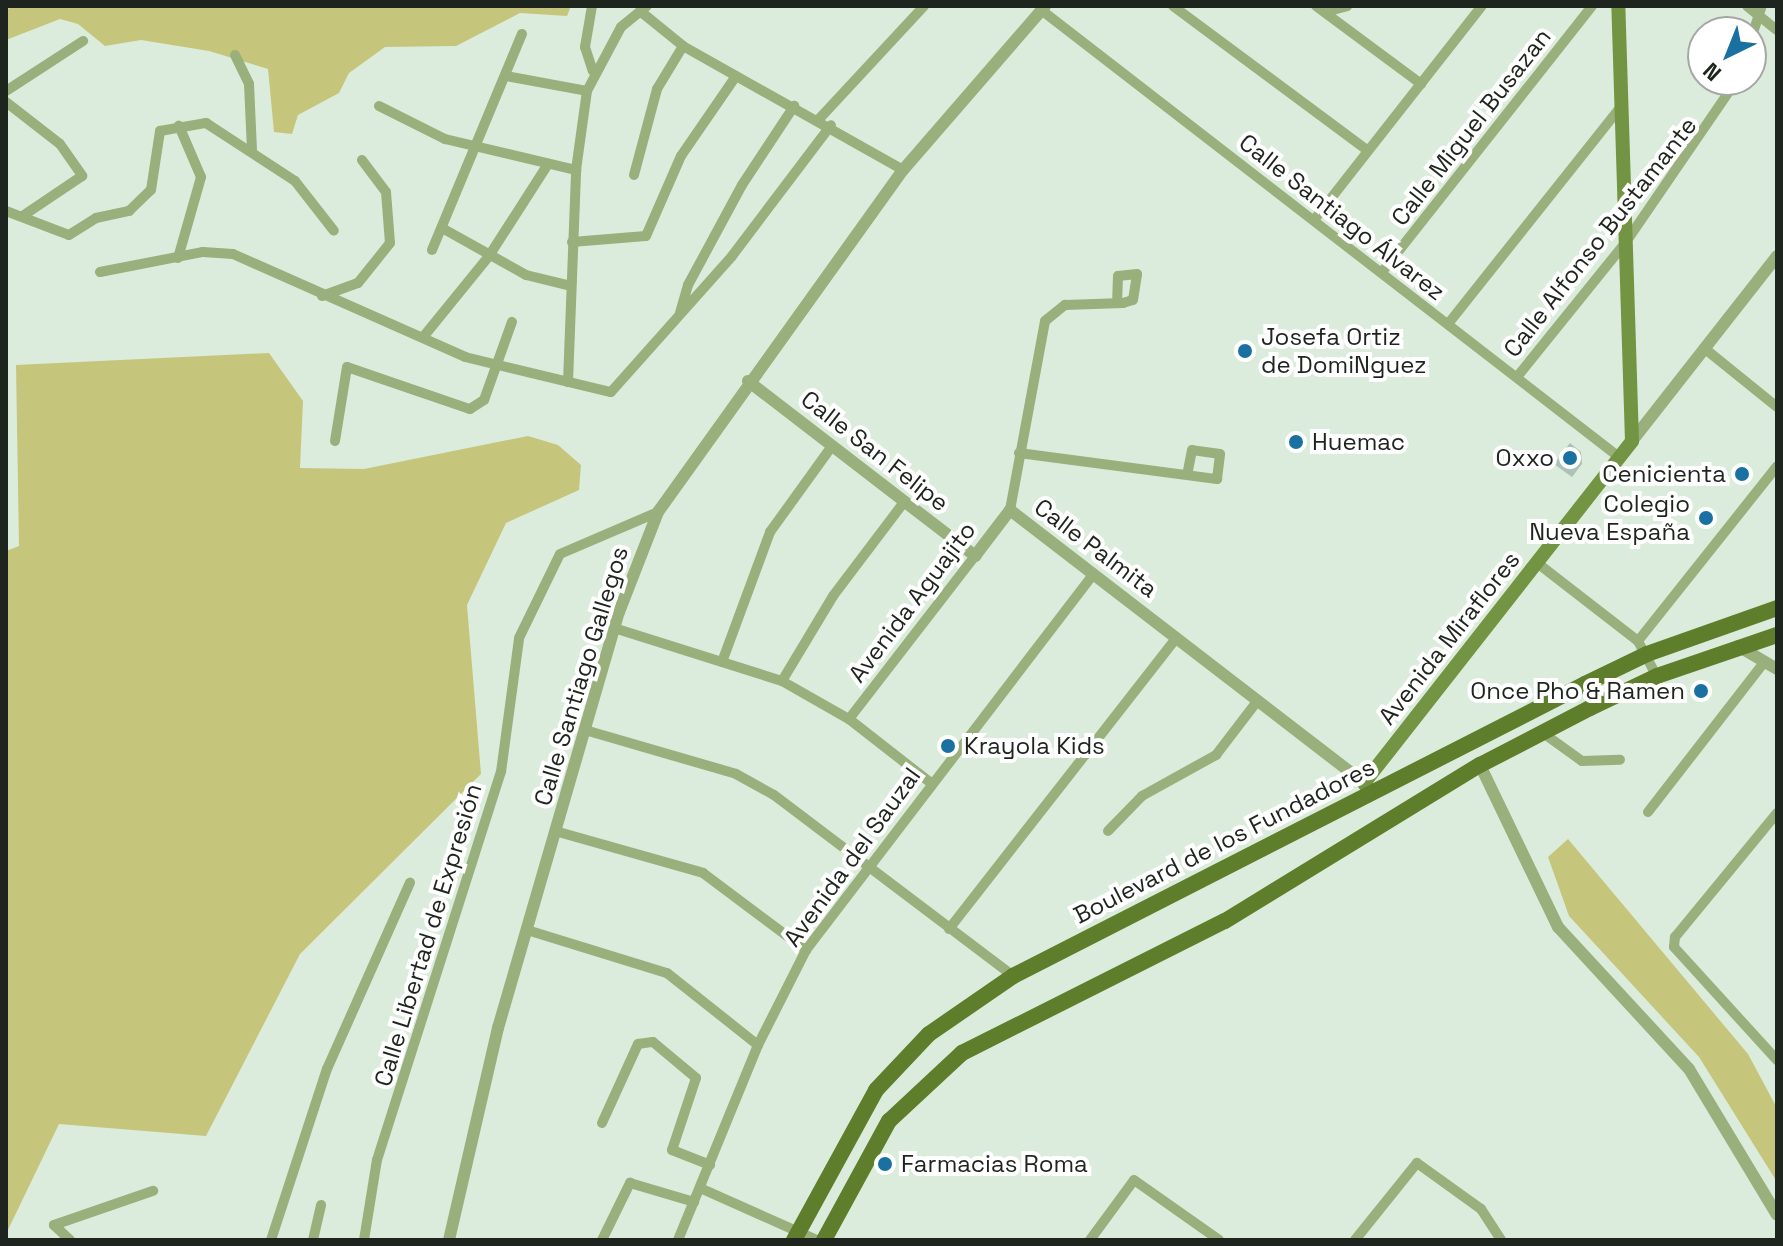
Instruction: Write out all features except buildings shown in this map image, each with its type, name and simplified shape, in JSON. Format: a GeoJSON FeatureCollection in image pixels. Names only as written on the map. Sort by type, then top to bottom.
{"type":"FeatureCollection","features":[{"type":"Feature","properties":{"kind":"main road"},"geometry":{"type":"LineString","coordinates":[[1618,6],[1632,441]]}},
{"type":"Feature","properties":{"kind":"main road","name":"Avenida Miraflores"},"geometry":{"type":"LineString","coordinates":[[1368,788],[1536,562],[1632,441]]}},
{"type":"Feature","properties":{"kind":"main road","name":"Boulevard de los Fundadores"},"geometry":{"type":"LineString","coordinates":[[796,1236],[876,1090],[929,1034],[1013,976],[1368,788],[1489,733],[1642,648],[1777,608]]}},
{"type":"Feature","properties":{"kind":"main road"},"geometry":{"type":"LineString","coordinates":[[824,1240],[889,1121],[962,1053],[1225,921],[1480,765],[1657,676],[1777,635]]}},
{"type":"Feature","properties":{"kind":"main road"},"geometry":{"type":"LineString","coordinates":[[1480,765],[1489,733]]}},
{"type":"Feature","properties":{"kind":"street"},"geometry":{"type":"LineString","coordinates":[[592,6],[585,47],[593,71]]}},
{"type":"Feature","properties":{"kind":"street"},"geometry":{"type":"LineString","coordinates":[[820,118],[924,6]]}},
{"type":"Feature","properties":{"kind":"street"},"geometry":{"type":"LineString","coordinates":[[1173,6],[1367,150]]}},
{"type":"Feature","properties":{"kind":"street"},"geometry":{"type":"LineString","coordinates":[[1320,9],[1347,6]]}},
{"type":"Feature","properties":{"kind":"street"},"geometry":{"type":"LineString","coordinates":[[1314,220],[1482,6]]}},
{"type":"Feature","properties":{"kind":"street","name":"Calle Miguel Busazan"},"geometry":{"type":"LineString","coordinates":[[1382,272],[1592,6]]}},
{"type":"Feature","properties":{"kind":"street"},"geometry":{"type":"LineString","coordinates":[[1747,6],[1761,11],[1777,30]]}},
{"type":"Feature","properties":{"kind":"street"},"geometry":{"type":"LineString","coordinates":[[568,382],[576,170],[587,91],[593,71],[621,27],[644,8],[683,46],[820,118],[903,170]]}},
{"type":"Feature","properties":{"kind":"street","name":"Calle Santiago Álvarez"},"geometry":{"type":"LineString","coordinates":[[1043,8],[1619,457]]}},
{"type":"Feature","properties":{"kind":"street","name":"Calle Santiago Gallegos"},"geometry":{"type":"LineString","coordinates":[[449,1240],[555,831],[614,628],[658,512],[748,381],[903,170],[1043,8]]}},
{"type":"Feature","properties":{"kind":"street"},"geometry":{"type":"LineString","coordinates":[[1320,9],[1421,84]]}},
{"type":"Feature","properties":{"kind":"street"},"geometry":{"type":"LineString","coordinates":[[432,250],[522,34]]}},
{"type":"Feature","properties":{"kind":"street"},"geometry":{"type":"LineString","coordinates":[[6,91],[83,41]]}},
{"type":"Feature","properties":{"kind":"street"},"geometry":{"type":"LineString","coordinates":[[634,175],[657,89],[683,46]]}},
{"type":"Feature","properties":{"kind":"street"},"geometry":{"type":"LineString","coordinates":[[235,55],[249,84],[252,151]]}},
{"type":"Feature","properties":{"kind":"street"},"geometry":{"type":"LineString","coordinates":[[506,76],[587,91]]}},
{"type":"Feature","properties":{"kind":"street"},"geometry":{"type":"LineString","coordinates":[[572,242],[646,236],[681,156],[736,76]]}},
{"type":"Feature","properties":{"kind":"street","name":"Calle Alfonso Bustamante"},"geometry":{"type":"LineString","coordinates":[[1517,377],[1626,242],[1726,96]]}},
{"type":"Feature","properties":{"kind":"street"},"geometry":{"type":"LineString","coordinates":[[6,102],[60,144],[82,176],[24,215]]}},
{"type":"Feature","properties":{"kind":"street"},"geometry":{"type":"LineString","coordinates":[[379,106],[476,148],[576,170]]}},
{"type":"Feature","properties":{"kind":"street"},"geometry":{"type":"LineString","coordinates":[[680,313],[688,285],[742,185],[794,106]]}},
{"type":"Feature","properties":{"kind":"street"},"geometry":{"type":"LineString","coordinates":[[1448,324],[1620,108]]}},
{"type":"Feature","properties":{"kind":"street"},"geometry":{"type":"LineString","coordinates":[[6,211],[24,215],[69,235],[96,218],[140,205],[151,190],[160,131],[206,123],[295,181],[334,231]]}},
{"type":"Feature","properties":{"kind":"street"},"geometry":{"type":"LineString","coordinates":[[100,272],[178,258],[233,254],[319,296],[493,366],[611,392],[619,388],[831,125]]}},
{"type":"Feature","properties":{"kind":"street"},"geometry":{"type":"LineString","coordinates":[[178,258],[201,177],[179,126]]}},
{"type":"Feature","properties":{"kind":"street"},"geometry":{"type":"LineString","coordinates":[[319,296],[358,283],[390,243],[386,192],[362,160]]}},
{"type":"Feature","properties":{"kind":"street"},"geometry":{"type":"LineString","coordinates":[[424,336],[489,256],[548,164]]}},
{"type":"Feature","properties":{"kind":"street"},"geometry":{"type":"LineString","coordinates":[[442,228],[526,275],[571,286]]}},
{"type":"Feature","properties":{"kind":"street","name":"Avenida Miraflores"},"geometry":{"type":"LineString","coordinates":[[1632,441],[1777,256]]}},
{"type":"Feature","properties":{"kind":"street","name":"Calle Palmita"},"geometry":{"type":"LineString","coordinates":[[1120,303],[1065,305],[1045,321],[1010,510],[1368,788]]}},
{"type":"Feature","properties":{"kind":"street"},"geometry":{"type":"LineString","coordinates":[[335,441],[347,367],[470,409],[484,400],[493,366],[512,322]]}},
{"type":"Feature","properties":{"kind":"street"},"geometry":{"type":"LineString","coordinates":[[1704,348],[1777,407]]}},
{"type":"Feature","properties":{"kind":"street","name":"Calle San Felipe"},"geometry":{"type":"LineString","coordinates":[[748,381],[975,556]]}},
{"type":"Feature","properties":{"kind":"street"},"geometry":{"type":"LineString","coordinates":[[722,662],[770,532],[832,446]]}},
{"type":"Feature","properties":{"kind":"street"},"geometry":{"type":"LineString","coordinates":[[1019,453],[1217,479],[1220,454],[1192,450],[1187,475]]}},
{"type":"Feature","properties":{"kind":"street"},"geometry":{"type":"LineString","coordinates":[[1642,648],[1777,466]]}},
{"type":"Feature","properties":{"kind":"street"},"geometry":{"type":"LineString","coordinates":[[782,681],[833,596],[904,502]]}},
{"type":"Feature","properties":{"kind":"street","name":"Avenida Aguajito"},"geometry":{"type":"LineString","coordinates":[[849,719],[1010,510]]}},
{"type":"Feature","properties":{"kind":"street","name":"Calle Libertad de Expresión"},"geometry":{"type":"LineString","coordinates":[[364,1240],[377,1160],[501,772],[519,638],[560,554],[658,512]]}},
{"type":"Feature","properties":{"kind":"street"},"geometry":{"type":"LineString","coordinates":[[1536,562],[1642,648],[1657,676]]}},
{"type":"Feature","properties":{"kind":"street","name":"Avenida del Sauzal"},"geometry":{"type":"LineString","coordinates":[[678,1240],[758,1045],[806,950],[866,866],[1094,573]]}},
{"type":"Feature","properties":{"kind":"street"},"geometry":{"type":"LineString","coordinates":[[614,628],[782,681],[849,719],[931,783]]}},
{"type":"Feature","properties":{"kind":"street"},"geometry":{"type":"LineString","coordinates":[[949,929],[1177,637]]}},
{"type":"Feature","properties":{"kind":"street"},"geometry":{"type":"LineString","coordinates":[[1738,646],[1763,664],[1777,669]]}},
{"type":"Feature","properties":{"kind":"street"},"geometry":{"type":"LineString","coordinates":[[1648,812],[1763,664]]}},
{"type":"Feature","properties":{"kind":"street"},"geometry":{"type":"LineString","coordinates":[[1108,831],[1142,796],[1216,755],[1258,700]]}},
{"type":"Feature","properties":{"kind":"street"},"geometry":{"type":"LineString","coordinates":[[585,730],[736,774],[774,795],[1013,976]]}},
{"type":"Feature","properties":{"kind":"street"},"geometry":{"type":"LineString","coordinates":[[1543,733],[1582,761],[1620,760]]}},
{"type":"Feature","properties":{"kind":"street"},"geometry":{"type":"LineString","coordinates":[[1480,765],[1558,927],[1689,1069],[1777,1215]]}},
{"type":"Feature","properties":{"kind":"street"},"geometry":{"type":"LineString","coordinates":[[1777,813],[1675,937],[1674,947],[1777,1060]]}},
{"type":"Feature","properties":{"kind":"street"},"geometry":{"type":"LineString","coordinates":[[555,831],[703,873],[806,950]]}},
{"type":"Feature","properties":{"kind":"street"},"geometry":{"type":"LineString","coordinates":[[271,1240],[327,1069],[410,883]]}},
{"type":"Feature","properties":{"kind":"street"},"geometry":{"type":"LineString","coordinates":[[527,930],[667,973],[758,1045]]}},
{"type":"Feature","properties":{"kind":"street"},"geometry":{"type":"LineString","coordinates":[[602,1123],[638,1044],[653,1042],[696,1078],[672,1150],[710,1165]]}},
{"type":"Feature","properties":{"kind":"street"},"geometry":{"type":"LineString","coordinates":[[1355,1240],[1417,1163],[1481,1209],[1497,1237]]}},
{"type":"Feature","properties":{"kind":"street"},"geometry":{"type":"LineString","coordinates":[[1090,1240],[1134,1180],[1219,1240]]}},
{"type":"Feature","properties":{"kind":"street"},"geometry":{"type":"LineString","coordinates":[[602,1240],[630,1183],[694,1202]]}},
{"type":"Feature","properties":{"kind":"street"},"geometry":{"type":"LineString","coordinates":[[700,1188],[796,1236],[817,1240]]}},
{"type":"Feature","properties":{"kind":"street"},"geometry":{"type":"LineString","coordinates":[[70,1240],[54,1225],[153,1191]]}},
{"type":"Feature","properties":{"kind":"street"},"geometry":{"type":"LineString","coordinates":[[313,1240],[321,1205]]}},
{"type":"Feature","properties":{"kind":"green space"},"geometry":{"type":"Polygon","coordinates":[[[13,6],[571,6],[567,16],[520,13],[456,46],[385,47],[349,73],[339,93],[298,115],[292,134],[274,132],[268,69],[209,51],[141,40],[105,46],[78,24],[60,19],[6,40],[6,10],[13,6]]]}},
{"type":"Feature","properties":{"kind":"green space"},"geometry":{"type":"Polygon","coordinates":[[[269,353],[303,401],[300,468],[364,469],[528,436],[558,445],[581,465],[579,490],[506,523],[467,605],[481,774],[300,954],[206,1136],[59,1124],[6,1234],[6,551],[19,546],[16,365],[269,353]]]}},
{"type":"Feature","properties":{"kind":"green space"},"geometry":{"type":"Polygon","coordinates":[[[1568,839],[1748,1054],[1777,1108],[1777,1182],[1699,1057],[1569,916],[1548,857],[1568,839]]]}},
{"type":"Feature","properties":{"kind":"place","name":"Josefa Ortiz de DomiNguez"},"geometry":{"type":"Point","coordinates":[1245,351]}},
{"type":"Feature","properties":{"kind":"place","name":"Huemac"},"geometry":{"type":"Point","coordinates":[1296,442]}},
{"type":"Feature","properties":{"kind":"place","name":"Oxxo"},"geometry":{"type":"Point","coordinates":[1570,458]}},
{"type":"Feature","properties":{"kind":"place","name":"Cenicienta"},"geometry":{"type":"Point","coordinates":[1742,474]}},
{"type":"Feature","properties":{"kind":"place","name":"Colegio Nueva España"},"geometry":{"type":"Point","coordinates":[1706,518]}},
{"type":"Feature","properties":{"kind":"place","name":"Once Pho & Ramen"},"geometry":{"type":"Point","coordinates":[1701,691]}},
{"type":"Feature","properties":{"kind":"place","name":"Krayola Kids"},"geometry":{"type":"Point","coordinates":[948,746]}},
{"type":"Feature","properties":{"kind":"place","name":"Farmacias Roma"},"geometry":{"type":"Point","coordinates":[885,1164]}}]}
